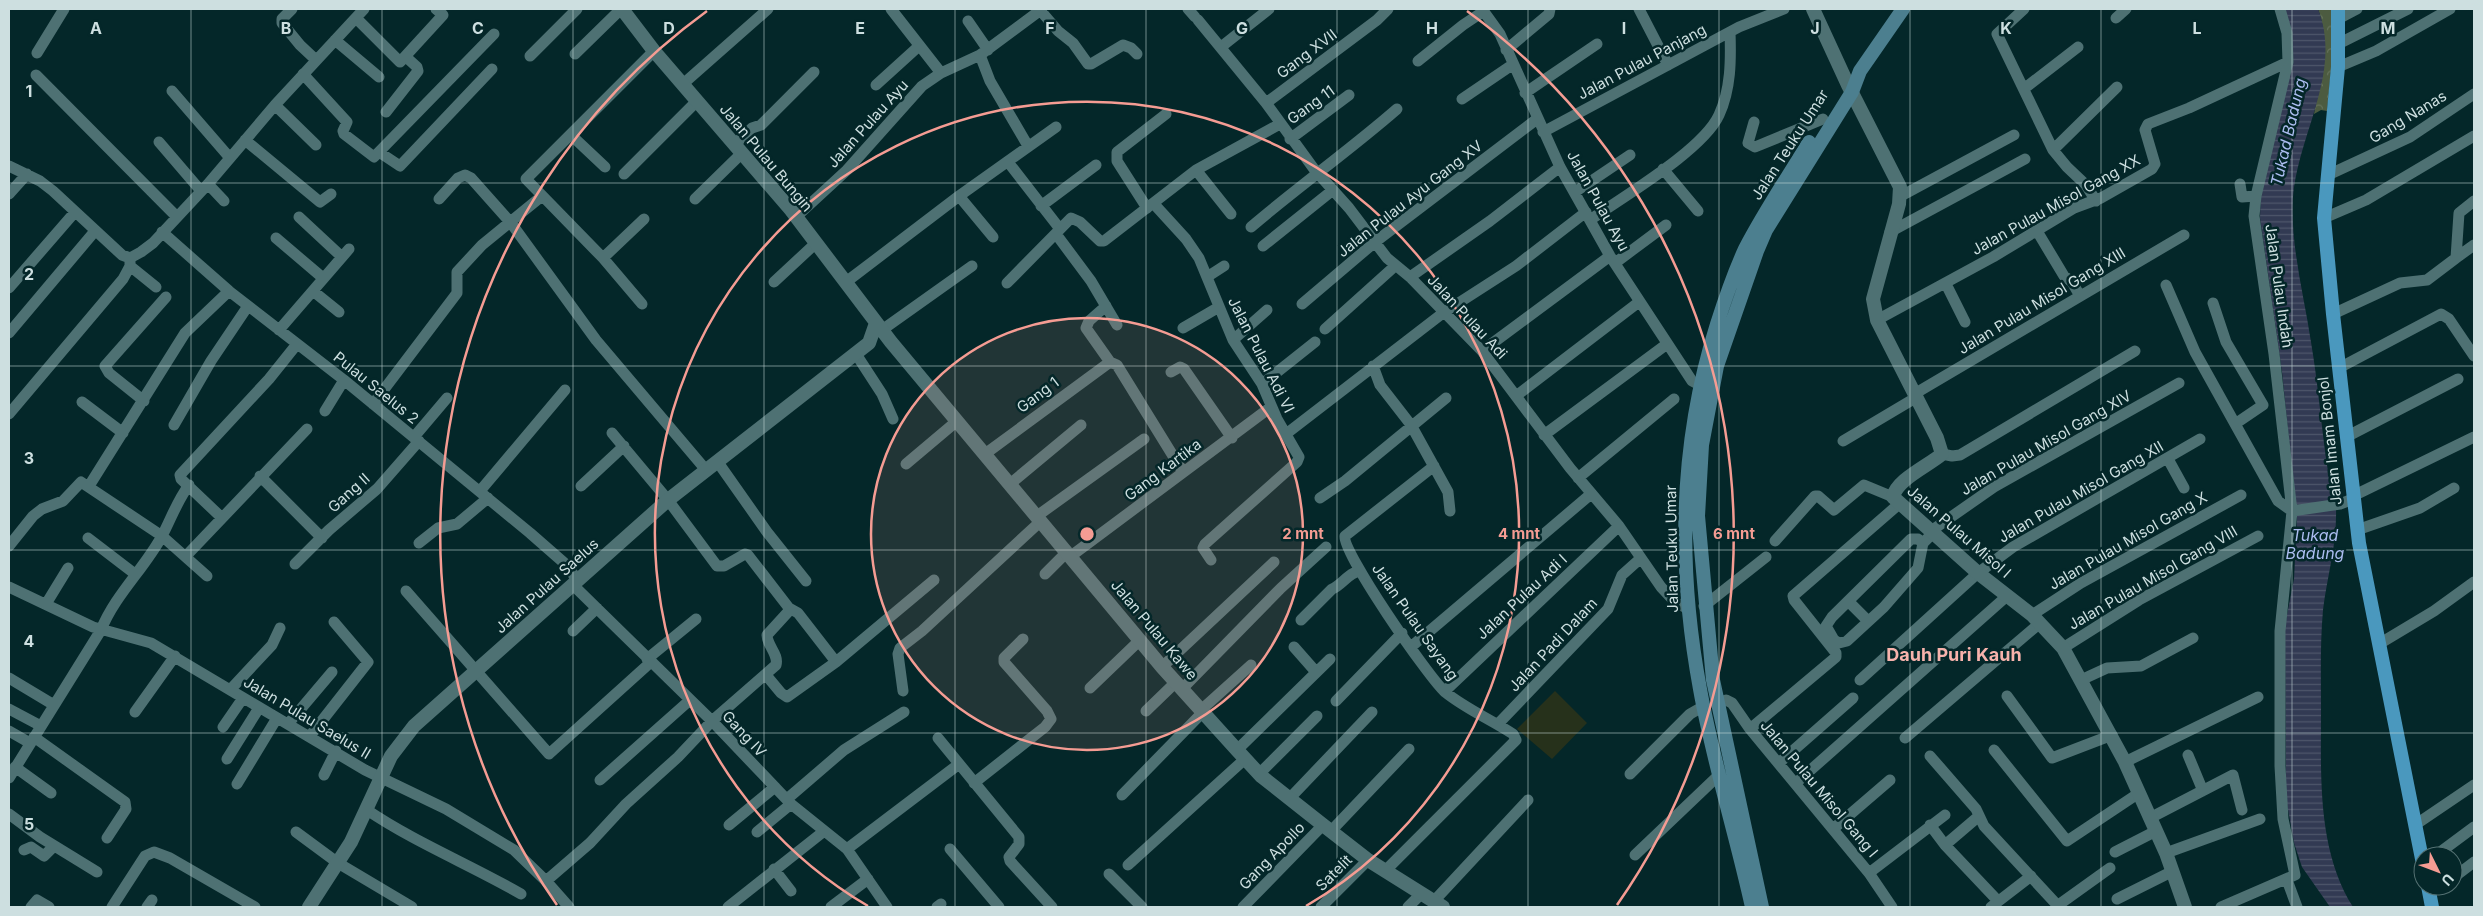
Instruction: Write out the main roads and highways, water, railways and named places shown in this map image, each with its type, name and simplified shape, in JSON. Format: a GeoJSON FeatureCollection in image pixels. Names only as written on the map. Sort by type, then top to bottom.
{"type":"FeatureCollection","features":[{"type":"Feature","properties":{"kind":"highway","name":"Jalan Imam Bonjol"},"geometry":{"type":"LineString","coordinates":[[2339,13],[2340,43],[2324,218],[2333,314],[2348,436],[2349,500],[2357,530],[2419,846]]}},
{"type":"Feature","properties":{"kind":"main road","name":"Jalan Teuku Umar"},"geometry":{"type":"LineString","coordinates":[[1754,907],[1720,774],[1710,705],[1698,516],[1705,388],[1766,230],[1852,84],[1903,9]]}},
{"type":"Feature","properties":{"kind":"main road","name":"Jalan Teuku Umar"},"geometry":{"type":"LineString","coordinates":[[1754,907],[1688,609],[1684,517],[1689,445],[1705,388],[1725,299],[1744,250],[1824,119],[1852,84]]}},
{"type":"Feature","properties":{"kind":"water","name":"Tukad Badung"},"geometry":{"type":"Polygon","coordinates":[[[2282,9],[2318,9],[2324,33],[2325,56],[2322,80],[2297,173],[2293,197],[2293,215],[2296,252],[2313,357],[2327,465],[2336,510],[2335,536],[2323,610],[2321,635],[2321,761],[2324,812],[2327,837],[2333,861],[2341,885],[2353,907],[2330,907],[2302,867],[2294,843],[2286,798],[2285,625],[2294,579],[2297,518],[2282,372],[2260,218],[2261,181],[2290,73],[2282,9]]]}},
{"type":"Feature","properties":{"kind":"district","name":"Dauh Puri Kauh"},"geometry":{"type":"Point","coordinates":[1954,655]}}]}
